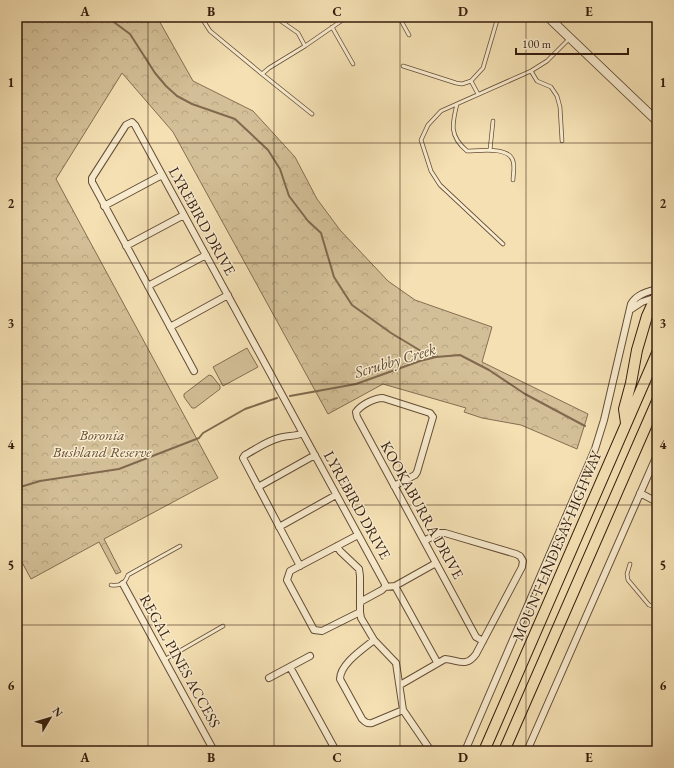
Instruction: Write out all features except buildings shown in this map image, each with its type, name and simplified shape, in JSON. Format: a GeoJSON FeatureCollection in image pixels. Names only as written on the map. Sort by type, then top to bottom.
{"type":"FeatureCollection","features":[{"type":"Feature","properties":{"kind":"highway"},"geometry":{"type":"LineString","coordinates":[[626,423],[624,409],[631,383],[637,350],[647,316],[657,294]]}},
{"type":"Feature","properties":{"kind":"highway","name":"MOUNT LINDESAY HIGHWAY"},"geometry":{"type":"LineString","coordinates":[[484,751],[657,353]]}},
{"type":"Feature","properties":{"kind":"highway"},"geometry":{"type":"LineString","coordinates":[[504,751],[657,400]]}},
{"type":"Feature","properties":{"kind":"street"},"geometry":{"type":"LineString","coordinates":[[548,17],[656,117]]}},
{"type":"Feature","properties":{"kind":"street","name":"LYREBIRD DRIVE"},"geometry":{"type":"LineString","coordinates":[[194,371],[91,180],[129,122],[132,122],[135,125],[162,174],[385,584],[385,587]]}},
{"type":"Feature","properties":{"kind":"street"},"geometry":{"type":"LineString","coordinates":[[104,206],[162,174]]}},
{"type":"Feature","properties":{"kind":"street"},"geometry":{"type":"LineString","coordinates":[[126,246],[184,215]]}},
{"type":"Feature","properties":{"kind":"street"},"geometry":{"type":"LineString","coordinates":[[148,286],[206,255]]}},
{"type":"Feature","properties":{"kind":"street"},"geometry":{"type":"LineString","coordinates":[[465,751],[595,448],[604,420],[630,310],[657,294]]}},
{"type":"Feature","properties":{"kind":"street"},"geometry":{"type":"LineString","coordinates":[[170,327],[228,295]]}},
{"type":"Feature","properties":{"kind":"street","name":"KOOKABURRA DRIVE"},"geometry":{"type":"LineString","coordinates":[[394,486],[415,475],[417,472],[433,417],[430,413],[383,398],[378,398],[359,408],[356,412],[356,417],[476,637],[483,641]]}},
{"type":"Feature","properties":{"kind":"street"},"geometry":{"type":"LineString","coordinates":[[300,566],[243,458],[245,455],[273,439],[296,436],[303,433]]}},
{"type":"Feature","properties":{"kind":"street"},"geometry":{"type":"LineString","coordinates":[[258,486],[315,455]]}},
{"type":"Feature","properties":{"kind":"street"},"geometry":{"type":"LineString","coordinates":[[527,751],[657,455]]}},
{"type":"Feature","properties":{"kind":"street"},"geometry":{"type":"LineString","coordinates":[[640,493],[657,502]]}},
{"type":"Feature","properties":{"kind":"street"},"geometry":{"type":"LineString","coordinates":[[279,527],[336,495]]}},
{"type":"Feature","properties":{"kind":"street"},"geometry":{"type":"LineString","coordinates":[[400,684],[437,662],[445,659],[467,663],[472,660],[522,567],[523,561],[520,556],[516,554],[445,533],[439,533],[424,541]]}},
{"type":"Feature","properties":{"kind":"street"},"geometry":{"type":"LineString","coordinates":[[358,535],[290,571],[287,580],[314,630],[322,631],[360,612]]}},
{"type":"Feature","properties":{"kind":"street"},"geometry":{"type":"LineString","coordinates":[[337,546],[358,570],[360,576],[360,612],[368,631],[374,640],[396,662],[403,710],[431,751]]}},
{"type":"Feature","properties":{"kind":"street"},"geometry":{"type":"LineString","coordinates":[[360,602],[385,587],[395,586],[436,563]]}},
{"type":"Feature","properties":{"kind":"street","name":"REGAL PINES ACCESS"},"geometry":{"type":"LineString","coordinates":[[123,584],[214,751]]}},
{"type":"Feature","properties":{"kind":"street"},"geometry":{"type":"LineString","coordinates":[[395,586],[437,662]]}},
{"type":"Feature","properties":{"kind":"street"},"geometry":{"type":"LineString","coordinates":[[374,640],[343,667],[340,674],[340,679],[362,719],[369,724],[403,710]]}},
{"type":"Feature","properties":{"kind":"street"},"geometry":{"type":"LineString","coordinates":[[269,678],[310,656]]}},
{"type":"Feature","properties":{"kind":"street"},"geometry":{"type":"LineString","coordinates":[[290,667],[336,751]]}},
{"type":"Feature","properties":{"kind":"lane"},"geometry":{"type":"LineString","coordinates":[[201,17],[210,31],[312,114]]}},
{"type":"Feature","properties":{"kind":"lane"},"geometry":{"type":"LineString","coordinates":[[275,17],[298,33],[305,46]]}},
{"type":"Feature","properties":{"kind":"lane"},"geometry":{"type":"LineString","coordinates":[[262,74],[347,17]]}},
{"type":"Feature","properties":{"kind":"lane"},"geometry":{"type":"LineString","coordinates":[[399,17],[409,35]]}},
{"type":"Feature","properties":{"kind":"lane"},"geometry":{"type":"LineString","coordinates":[[403,66],[456,83],[462,84],[471,81],[483,68],[498,17]]}},
{"type":"Feature","properties":{"kind":"lane"},"geometry":{"type":"LineString","coordinates":[[332,28],[353,64]]}},
{"type":"Feature","properties":{"kind":"lane"},"geometry":{"type":"LineString","coordinates":[[503,244],[440,185],[431,171],[422,140],[428,125],[441,111],[531,71],[547,61],[570,38]]}},
{"type":"Feature","properties":{"kind":"lane"},"geometry":{"type":"LineString","coordinates":[[531,71],[537,81],[551,87],[557,96],[560,107],[562,141]]}},
{"type":"Feature","properties":{"kind":"lane"},"geometry":{"type":"LineString","coordinates":[[471,81],[478,94]]}},
{"type":"Feature","properties":{"kind":"lane"},"geometry":{"type":"LineString","coordinates":[[457,104],[452,124],[455,136],[460,145],[467,151],[500,151],[510,156],[513,161],[513,180]]}},
{"type":"Feature","properties":{"kind":"lane"},"geometry":{"type":"LineString","coordinates":[[490,150],[493,121]]}},
{"type":"Feature","properties":{"kind":"lane"},"geometry":{"type":"LineString","coordinates":[[111,585],[117,586],[123,584],[128,575],[180,546]]}},
{"type":"Feature","properties":{"kind":"lane"},"geometry":{"type":"LineString","coordinates":[[630,564],[627,574],[628,580],[649,605],[657,608]]}},
{"type":"Feature","properties":{"kind":"lane"},"geometry":{"type":"LineString","coordinates":[[164,660],[223,626]]}},
{"type":"Feature","properties":{"kind":"green space","name":"Boronia Bushland Reserve"},"geometry":{"type":"Polygon","coordinates":[[[17,17],[157,17],[193,81],[253,111],[295,157],[317,199],[340,230],[388,281],[415,300],[492,327],[482,362],[588,414],[577,449],[521,425],[482,418],[464,412],[466,408],[383,384],[328,414],[173,132],[122,73],[56,179],[218,478],[104,539],[121,572],[116,574],[99,542],[31,579],[17,553],[17,17]]]}},
{"type":"Feature","properties":{"kind":"green space"},"geometry":{"type":"Polygon","coordinates":[[[247,348],[258,367],[223,386],[213,367],[247,348]]]}},
{"type":"Feature","properties":{"kind":"green space"},"geometry":{"type":"Polygon","coordinates":[[[209,375],[212,376],[220,386],[220,389],[195,408],[192,408],[184,397],[184,394],[209,375]]]}},
{"type":"Feature","properties":{"kind":"waterway"},"geometry":{"type":"LineString","coordinates":[[107,17],[130,34],[155,73],[177,96],[192,104],[235,119],[268,150],[280,169],[289,196],[308,221],[321,233],[334,277],[352,305],[391,333],[421,351],[436,357]]}},
{"type":"Feature","properties":{"kind":"waterway","name":"Scrubby Creek"},"geometry":{"type":"LineString","coordinates":[[290,396],[356,384],[420,361],[436,357],[460,355],[489,370],[525,394],[585,426]]}},
{"type":"Feature","properties":{"kind":"waterway","name":"Scrubby Creek"},"geometry":{"type":"LineString","coordinates":[[17,488],[40,481],[119,469],[199,438],[203,433],[245,409],[277,398]]}}]}
